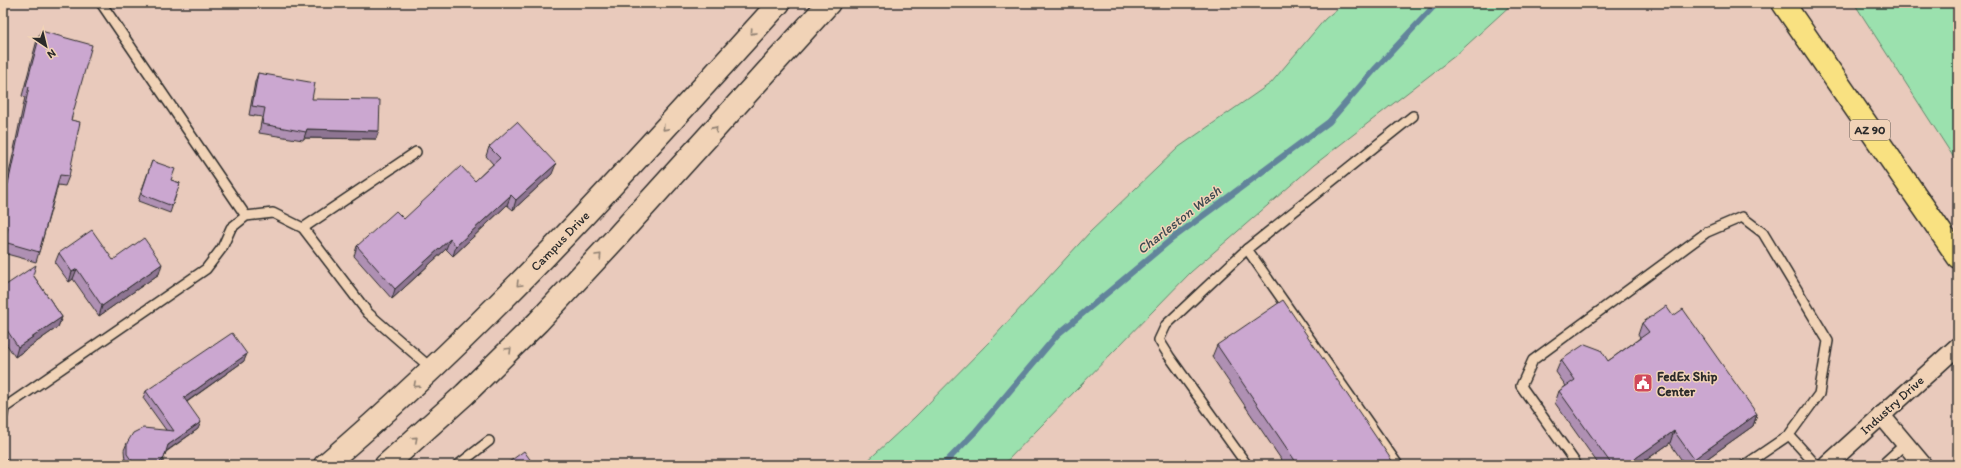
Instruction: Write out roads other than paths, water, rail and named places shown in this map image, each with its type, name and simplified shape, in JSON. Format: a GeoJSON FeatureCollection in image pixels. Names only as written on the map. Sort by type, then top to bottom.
{"type":"FeatureCollection","features":[{"type":"Feature","properties":{"kind":"highway","name":"AZ 90"},"geometry":{"type":"LineString","coordinates":[[1783,3],[1958,257]]}},
{"type":"Feature","properties":{"kind":"street","name":"Campus Drive"},"geometry":{"type":"LineString","coordinates":[[325,465],[432,370],[594,206],[780,3]]}},
{"type":"Feature","properties":{"kind":"street"},"geometry":{"type":"LineString","coordinates":[[386,465],[465,394],[538,322],[829,3]]}},
{"type":"Feature","properties":{"kind":"street","name":"Industry Drive"},"geometry":{"type":"LineString","coordinates":[[1827,465],[1958,346]]}},
{"type":"Feature","properties":{"kind":"street"},"geometry":{"type":"LineString","coordinates":[[1881,415],[1923,465]]}},
{"type":"Feature","properties":{"kind":"lane"},"geometry":{"type":"LineString","coordinates":[[101,3],[246,216]]}},
{"type":"Feature","properties":{"kind":"lane"},"geometry":{"type":"LineString","coordinates":[[1247,465],[1168,356],[1159,340],[1166,325],[1247,249],[1413,116]]}},
{"type":"Feature","properties":{"kind":"lane"},"geometry":{"type":"LineString","coordinates":[[304,228],[416,152]]}},
{"type":"Feature","properties":{"kind":"lane"},"geometry":{"type":"LineString","coordinates":[[3,410],[206,269],[222,248],[231,228],[246,216],[273,213],[304,228],[368,313],[432,370]]}},
{"type":"Feature","properties":{"kind":"lane"},"geometry":{"type":"LineString","coordinates":[[1577,465],[1521,386],[1533,360],[1707,232],[1742,217],[1763,233],[1828,341],[1819,394],[1789,435],[1745,465]]}},
{"type":"Feature","properties":{"kind":"lane"},"geometry":{"type":"LineString","coordinates":[[1247,249],[1398,465]]}},
{"type":"Feature","properties":{"kind":"lane"},"geometry":{"type":"LineString","coordinates":[[1789,435],[1816,465]]}},
{"type":"Feature","properties":{"kind":"lane"},"geometry":{"type":"LineString","coordinates":[[458,465],[489,441]]}},
{"type":"Feature","properties":{"kind":"lane"},"geometry":{"type":"LineString","coordinates":[[1882,465],[1905,444]]}},
{"type":"Feature","properties":{"kind":"waterway","name":"Charleston Wash"},"geometry":{"type":"LineString","coordinates":[[943,465],[976,431],[1057,335],[1173,238],[1329,122],[1376,68],[1437,3]]}},
{"type":"Feature","properties":{"kind":"place","name":"FedEx Ship Center"},"geometry":{"type":"Point","coordinates":[1643,383]}}]}
